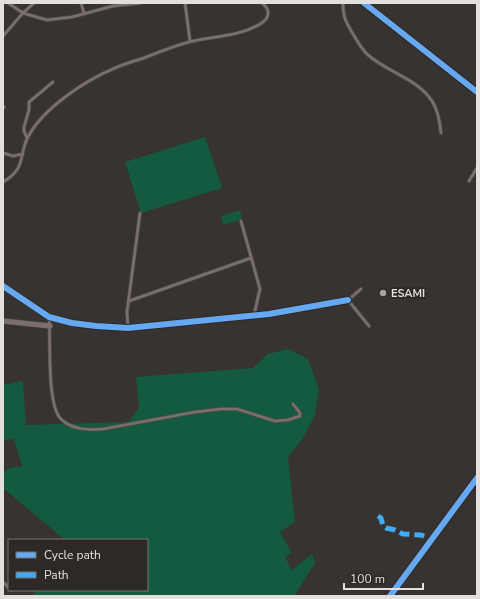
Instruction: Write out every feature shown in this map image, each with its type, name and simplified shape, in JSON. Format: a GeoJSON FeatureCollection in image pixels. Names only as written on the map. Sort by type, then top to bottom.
{"type":"FeatureCollection","features":[{"type":"Feature","properties":{"kind":"street"},"geometry":{"type":"LineString","coordinates":[[364,3],[477,92]]}},
{"type":"Feature","properties":{"kind":"street"},"geometry":{"type":"LineString","coordinates":[[3,286],[49,317],[72,323],[128,328],[254,316],[293,311],[348,300]]}},
{"type":"Feature","properties":{"kind":"street"},"geometry":{"type":"LineString","coordinates":[[3,321],[50,326]]}},
{"type":"Feature","properties":{"kind":"street"},"geometry":{"type":"LineString","coordinates":[[390,596],[477,478]]}},
{"type":"Feature","properties":{"kind":"lane"},"geometry":{"type":"LineString","coordinates":[[8,3],[23,13],[47,20],[72,17],[113,6],[141,3]]}},
{"type":"Feature","properties":{"kind":"lane"},"geometry":{"type":"LineString","coordinates":[[3,36],[34,3]]}},
{"type":"Feature","properties":{"kind":"lane"},"geometry":{"type":"LineString","coordinates":[[81,3],[84,14]]}},
{"type":"Feature","properties":{"kind":"lane"},"geometry":{"type":"LineString","coordinates":[[185,3],[190,41]]}},
{"type":"Feature","properties":{"kind":"lane"},"geometry":{"type":"LineString","coordinates":[[3,182],[17,171],[27,138],[52,108],[69,94],[91,80],[115,68],[166,49],[190,41],[243,31],[261,24],[268,16],[267,7],[262,3]]}},
{"type":"Feature","properties":{"kind":"lane"},"geometry":{"type":"LineString","coordinates":[[343,3],[343,18],[367,54],[380,64],[402,75],[425,92],[432,100],[440,122],[441,133]]}},
{"type":"Feature","properties":{"kind":"lane"},"geometry":{"type":"LineString","coordinates":[[27,138],[24,127],[30,110],[29,102],[53,82]]}},
{"type":"Feature","properties":{"kind":"lane"},"geometry":{"type":"LineString","coordinates":[[3,153],[13,156],[23,154]]}},
{"type":"Feature","properties":{"kind":"lane"},"geometry":{"type":"LineString","coordinates":[[469,181],[477,168]]}},
{"type":"Feature","properties":{"kind":"lane"},"geometry":{"type":"LineString","coordinates":[[128,328],[127,312],[140,213]]}},
{"type":"Feature","properties":{"kind":"lane"},"geometry":{"type":"LineString","coordinates":[[241,221],[260,288],[254,316]]}},
{"type":"Feature","properties":{"kind":"lane"},"geometry":{"type":"LineString","coordinates":[[129,301],[251,258]]}},
{"type":"Feature","properties":{"kind":"lane"},"geometry":{"type":"LineString","coordinates":[[361,289],[348,300],[369,326]]}},
{"type":"Feature","properties":{"kind":"lane"},"geometry":{"type":"LineString","coordinates":[[49,317],[54,407],[60,418],[69,425],[89,430],[103,429],[195,412],[237,408],[268,419],[281,421],[300,416],[300,413],[293,404]]}},
{"type":"Feature","properties":{"kind":"green space"},"geometry":{"type":"Polygon","coordinates":[[[205,137],[222,188],[141,213],[125,162],[205,137]]]}},
{"type":"Feature","properties":{"kind":"green space"},"geometry":{"type":"Polygon","coordinates":[[[240,210],[242,219],[223,225],[221,216],[240,210]]]}},
{"type":"Feature","properties":{"kind":"green space"},"geometry":{"type":"Polygon","coordinates":[[[288,349],[308,359],[319,389],[315,415],[303,438],[288,457],[295,522],[280,532],[292,553],[285,557],[292,570],[312,554],[315,563],[294,596],[32,596],[37,591],[148,591],[148,539],[64,539],[3,488],[3,472],[9,468],[22,466],[14,439],[3,440],[3,385],[23,381],[26,425],[128,422],[139,408],[136,377],[253,368],[268,354],[288,349]]]}},
{"type":"Feature","properties":{"kind":"marked path"},"geometry":{"type":"LineString","coordinates":[[378,516],[381,518],[383,526],[386,528],[403,534],[421,535],[432,539]]}},
{"type":"Feature","properties":{"kind":"cycle path"},"geometry":{"type":"LineString","coordinates":[[364,3],[477,92]]}},
{"type":"Feature","properties":{"kind":"cycle path"},"geometry":{"type":"LineString","coordinates":[[3,286],[49,317],[72,323],[128,328],[269,314],[348,300]]}},
{"type":"Feature","properties":{"kind":"cycle path"},"geometry":{"type":"LineString","coordinates":[[390,596],[477,478]]}},
{"type":"Feature","properties":{"kind":"place","name":"ESAMI"},"geometry":{"type":"Point","coordinates":[383,293]}}]}
